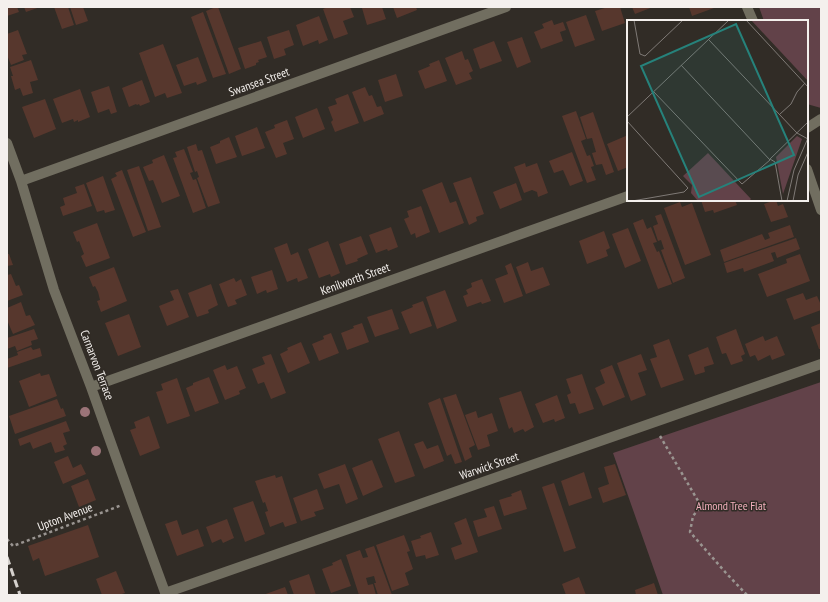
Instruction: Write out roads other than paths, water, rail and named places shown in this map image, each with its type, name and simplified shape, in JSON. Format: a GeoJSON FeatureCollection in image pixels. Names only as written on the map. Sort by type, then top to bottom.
{"type":"FeatureCollection","features":[{"type":"Feature","properties":{"kind":"street","name":"Swansea Street"},"geometry":{"type":"LineString","coordinates":[[21,181],[506,7]]}},
{"type":"Feature","properties":{"kind":"street"},"geometry":{"type":"LineString","coordinates":[[747,7],[753,20]]}},
{"type":"Feature","properties":{"kind":"street"},"geometry":{"type":"LineString","coordinates":[[808,127],[821,119]]}},
{"type":"Feature","properties":{"kind":"street","name":"Carnarvon Terrace"},"geometry":{"type":"LineString","coordinates":[[7,143],[21,181],[54,290],[92,387],[165,594]]}},
{"type":"Feature","properties":{"kind":"street"},"geometry":{"type":"LineString","coordinates":[[808,172],[821,210]]}},
{"type":"Feature","properties":{"kind":"street","name":"Kenilworth Street"},"geometry":{"type":"LineString","coordinates":[[92,387],[627,196]]}},
{"type":"Feature","properties":{"kind":"street","name":"Warwick Street"},"geometry":{"type":"LineString","coordinates":[[165,594],[821,364]]}},
{"type":"Feature","properties":{"kind":"railway"},"geometry":{"type":"LineString","coordinates":[[7,557],[20,595]]}},
{"type":"Feature","properties":{"kind":"park label","name":"Almond Tree Flat"},"geometry":{"type":"Point","coordinates":[731,506]}}]}
